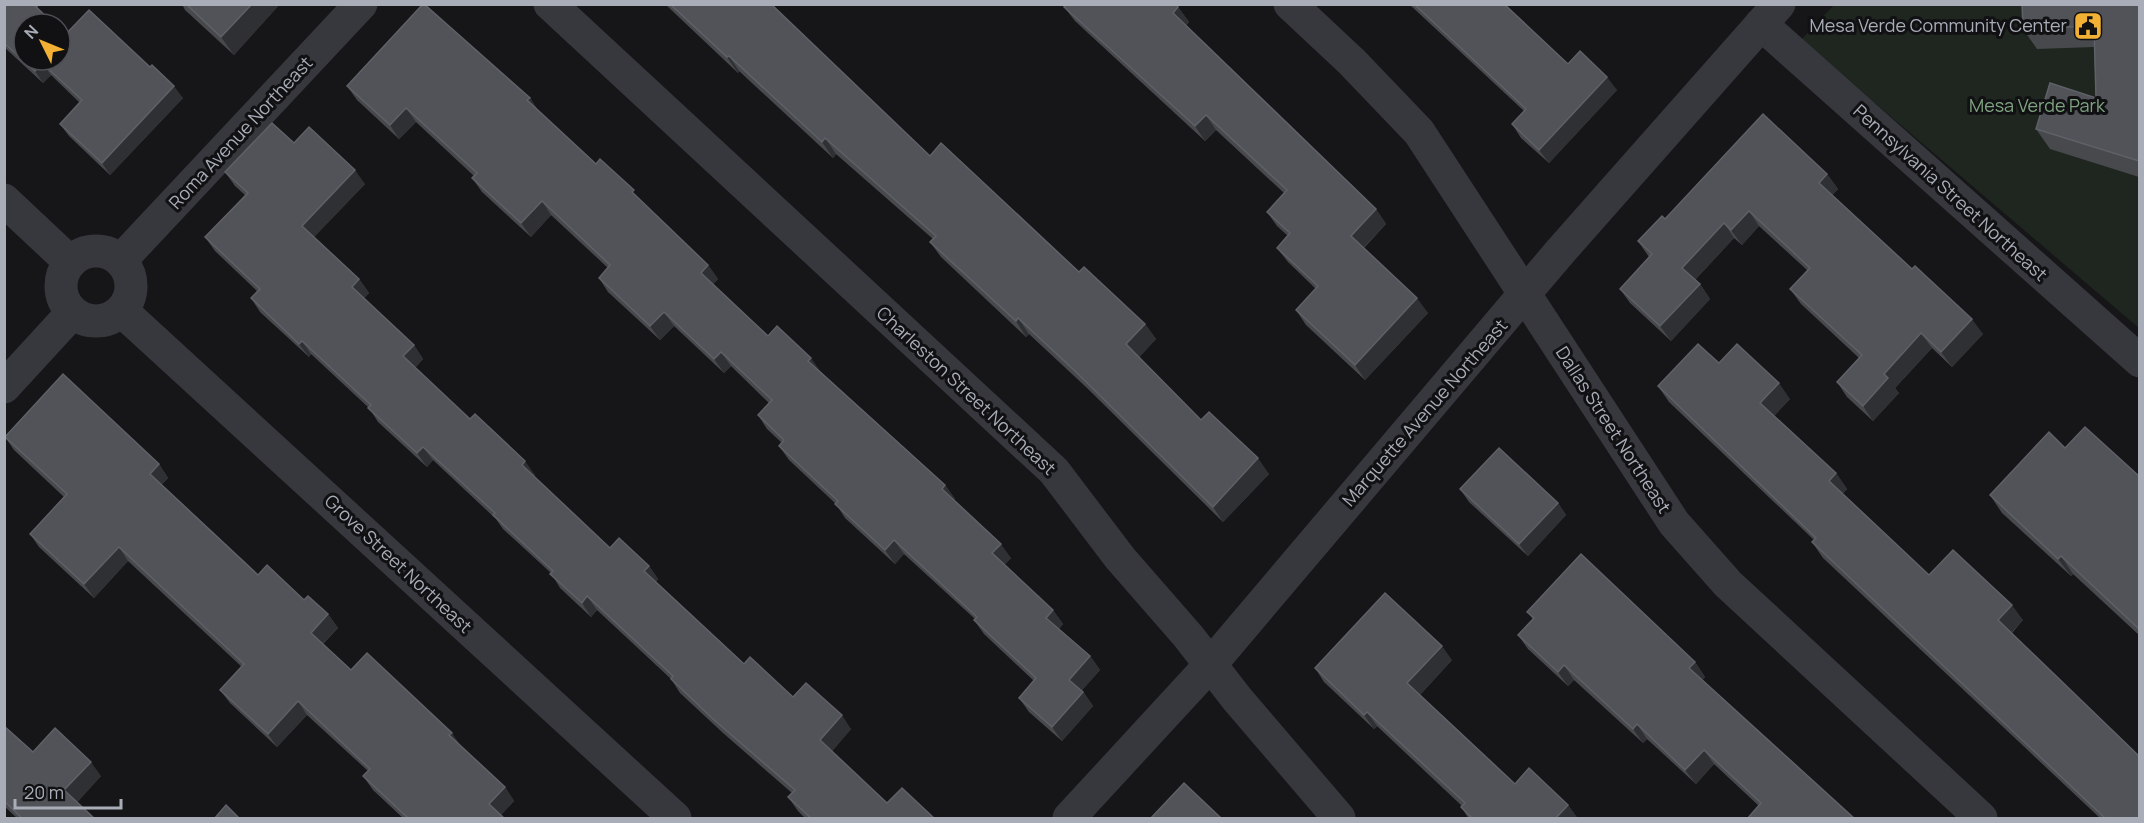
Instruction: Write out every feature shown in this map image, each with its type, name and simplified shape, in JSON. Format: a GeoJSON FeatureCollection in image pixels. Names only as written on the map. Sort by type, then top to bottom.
{"type":"FeatureCollection","features":[{"type":"Feature","properties":{"kind":"street","name":"Roma Avenue Northeast"},"geometry":{"type":"LineString","coordinates":[[121,260],[361,4]]}},
{"type":"Feature","properties":{"kind":"street","name":"Charleston Street Northeast"},"geometry":{"type":"LineString","coordinates":[[550,4],[1054,471],[1120,558],[1339,819]]}},
{"type":"Feature","properties":{"kind":"street","name":"Dallas Street Northeast"},"geometry":{"type":"LineString","coordinates":[[1290,4],[1352,62],[1419,132],[1674,523],[1728,584],[1981,819]]}},
{"type":"Feature","properties":{"kind":"street","name":"Marquette Avenue Northeast"},"geometry":{"type":"LineString","coordinates":[[1069,819],[1211,664],[1526,296],[1559,254],[1770,14]]}},
{"type":"Feature","properties":{"kind":"street","name":"Pennsylvania Street Northeast"},"geometry":{"type":"LineString","coordinates":[[1770,14],[2139,361]]}},
{"type":"Feature","properties":{"kind":"street"},"geometry":{"type":"LineString","coordinates":[[4,200],[70,262]]}},
{"type":"Feature","properties":{"kind":"street"},"geometry":{"type":"LineString","coordinates":[[101,251],[121,260],[128,269],[132,291],[122,310],[103,321],[82,319],[72,313],[62,293],[64,272],[70,262],[79,255],[101,251]]}},
{"type":"Feature","properties":{"kind":"street","name":"Grove Street Northeast"},"geometry":{"type":"LineString","coordinates":[[122,310],[675,819]]}},
{"type":"Feature","properties":{"kind":"street"},"geometry":{"type":"LineString","coordinates":[[4,387],[72,313]]}},
{"type":"Feature","properties":{"kind":"green space","name":"Mesa Verde Park"},"geometry":{"type":"Polygon","coordinates":[[[1834,5],[2139,5],[2139,328],[1801,40],[1834,5]]]}},
{"type":"Feature","properties":{"kind":"building"},"geometry":{"type":"Polygon","coordinates":[[[4,4],[33,4],[41,12],[12,12],[12,50],[4,43],[4,4]]]}},
{"type":"Feature","properties":{"kind":"building"},"geometry":{"type":"Polygon","coordinates":[[[186,4],[252,4],[221,37],[186,4]]]}},
{"type":"Feature","properties":{"kind":"building"},"geometry":{"type":"Polygon","coordinates":[[[423,4],[530,98],[527,100],[596,164],[600,159],[634,190],[632,192],[708,265],[701,273],[768,336],[777,326],[811,358],[808,361],[945,485],[942,489],[1001,544],[992,553],[1053,610],[1046,618],[1090,656],[1069,680],[1083,692],[1052,727],[1019,698],[1036,678],[974,620],[977,617],[894,540],[885,550],[835,504],[838,501],[779,446],[784,440],[758,415],[772,400],[721,352],[714,359],[664,312],[650,326],[599,278],[610,265],[542,201],[521,223],[472,178],[477,173],[406,108],[390,125],[347,86],[423,4]]]}},
{"type":"Feature","properties":{"kind":"building"},"geometry":{"type":"Polygon","coordinates":[[[670,4],[771,4],[930,156],[941,143],[1079,272],[1084,267],[1145,324],[1126,344],[1201,420],[1209,412],[1258,458],[1213,507],[1076,372],[1018,318],[1016,321],[930,242],[936,236],[825,138],[822,142],[670,4]]]}},
{"type":"Feature","properties":{"kind":"building"},"geometry":{"type":"Polygon","coordinates":[[[1066,4],[1176,4],[1178,7],[1173,13],[1376,209],[1351,236],[1417,298],[1355,365],[1296,310],[1318,286],[1277,248],[1290,233],[1267,212],[1287,190],[1206,115],[1195,126],[1064,7],[1066,4]]]}},
{"type":"Feature","properties":{"kind":"building"},"geometry":{"type":"Polygon","coordinates":[[[1414,4],[1504,4],[1568,64],[1580,51],[1607,77],[1539,150],[1512,124],[1526,109],[1414,4]]]}},
{"type":"Feature","properties":{"kind":"building"},"geometry":{"type":"Polygon","coordinates":[[[2022,4],[2139,4],[2139,161],[2036,129],[2050,83],[2096,98],[2094,26],[2023,29],[2022,4]]]}},
{"type":"Feature","properties":{"kind":"building"},"geometry":{"type":"Polygon","coordinates":[[[89,10],[150,67],[152,65],[174,86],[102,163],[60,124],[82,100],[52,72],[72,72],[72,28],[89,10]]]}},
{"type":"Feature","properties":{"kind":"building"},"geometry":{"type":"Polygon","coordinates":[[[1763,114],[1827,174],[1819,183],[1912,269],[1915,266],[1972,319],[1941,352],[1921,333],[1884,374],[1888,378],[1863,406],[1837,382],[1862,355],[1790,289],[1810,268],[1749,211],[1731,230],[1724,223],[1682,268],[1700,284],[1660,326],[1620,289],[1652,254],[1638,241],[1662,216],[1665,219],[1763,114]]]}},
{"type":"Feature","properties":{"kind":"building"},"geometry":{"type":"Polygon","coordinates":[[[272,123],[294,143],[309,127],[355,170],[302,226],[359,279],[352,287],[414,345],[403,356],[470,419],[475,414],[525,461],[522,465],[610,548],[619,538],[649,566],[644,571],[744,664],[750,657],[793,697],[806,683],[842,715],[820,740],[887,803],[902,788],[935,819],[812,819],[788,797],[795,790],[713,719],[671,679],[673,676],[587,596],[582,603],[550,574],[553,571],[493,515],[495,513],[423,447],[417,453],[368,408],[371,405],[302,341],[299,344],[251,298],[260,289],[205,237],[248,193],[225,172],[272,123]]]}},
{"type":"Feature","properties":{"kind":"building"},"geometry":{"type":"Polygon","coordinates":[[[1698,344],[1719,363],[1737,344],[1779,383],[1760,403],[1836,473],[1829,481],[1929,575],[1953,550],[2012,605],[1998,620],[2139,756],[2139,819],[2106,819],[1812,542],[1816,538],[1658,386],[1698,344]]]}},
{"type":"Feature","properties":{"kind":"building"},"geometry":{"type":"Polygon","coordinates":[[[63,374],[159,464],[150,474],[258,575],[267,565],[304,600],[308,596],[328,614],[311,633],[351,670],[367,653],[452,733],[449,735],[505,787],[489,804],[505,819],[409,819],[363,776],[370,769],[298,701],[268,734],[220,690],[244,664],[119,547],[84,584],[30,534],[67,494],[5,437],[63,374]]]}},
{"type":"Feature","properties":{"kind":"building"},"geometry":{"type":"Polygon","coordinates":[[[2085,427],[2139,476],[2139,629],[2061,556],[2058,559],[1990,495],[2049,432],[2065,448],[2085,427]]]}},
{"type":"Feature","properties":{"kind":"building"},"geometry":{"type":"Polygon","coordinates":[[[1499,448],[1558,503],[1519,544],[1460,489],[1499,448]]]}},
{"type":"Feature","properties":{"kind":"building"},"geometry":{"type":"Polygon","coordinates":[[[1581,554],[1695,662],[1689,668],[1855,819],[1747,819],[1761,803],[1704,750],[1685,770],[1637,724],[1633,729],[1564,665],[1558,672],[1518,635],[1534,618],[1527,612],[1581,554]]]}},
{"type":"Feature","properties":{"kind":"building"},"geometry":{"type":"Polygon","coordinates":[[[1385,593],[1442,646],[1407,683],[1515,784],[1529,768],[1568,805],[1555,819],[1473,819],[1461,807],[1465,803],[1367,712],[1364,715],[1315,668],[1385,593]]]}},
{"type":"Feature","properties":{"kind":"building"},"geometry":{"type":"Polygon","coordinates":[[[4,726],[33,752],[55,728],[91,762],[64,790],[95,819],[23,819],[4,801],[4,726]]]}},
{"type":"Feature","properties":{"kind":"building"},"geometry":{"type":"Polygon","coordinates":[[[1184,783],[1222,819],[1150,819],[1184,783]]]}},
{"type":"Feature","properties":{"kind":"building"},"geometry":{"type":"Polygon","coordinates":[[[226,805],[240,819],[214,819],[226,805]]]}},
{"type":"Feature","properties":{"kind":"place","name":"Mesa Verde Community Center"},"geometry":{"type":"Point","coordinates":[2088,26]}}]}
